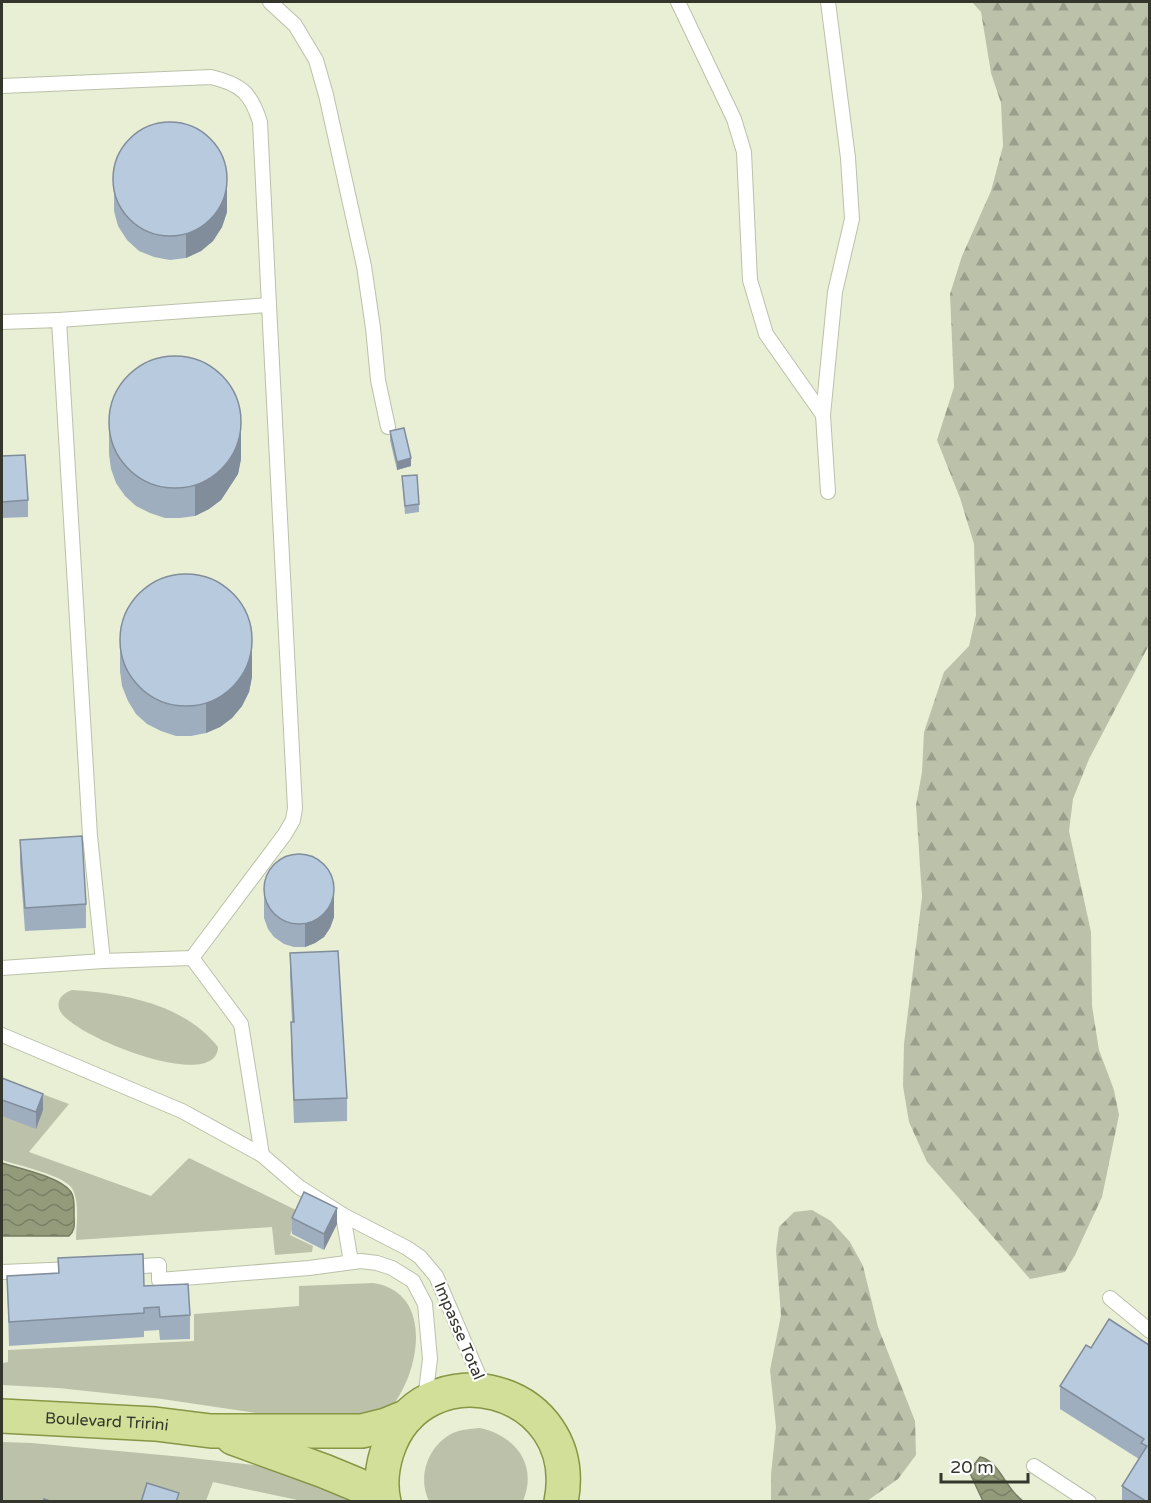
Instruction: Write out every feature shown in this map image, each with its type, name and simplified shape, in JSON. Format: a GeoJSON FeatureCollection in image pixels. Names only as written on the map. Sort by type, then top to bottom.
{"type":"FeatureCollection","features":[{"type":"Feature","properties":{"kind":"main road","name":"Boulevard Tririni"},"geometry":{"type":"LineString","coordinates":[[2,1416],[155,1424],[211,1431],[362,1431],[386,1425],[454,1391],[485,1390]]}},
{"type":"Feature","properties":{"kind":"main road"},"geometry":{"type":"LineString","coordinates":[[485,1390],[521,1403],[536,1415],[548,1430],[557,1446],[563,1465],[566,1496]]}},
{"type":"Feature","properties":{"kind":"main road"},"geometry":{"type":"LineString","coordinates":[[383,1498],[382,1466],[391,1439],[416,1409]]}},
{"type":"Feature","properties":{"kind":"main road","name":"Boulevard Tririni"},"geometry":{"type":"LineString","coordinates":[[211,1431],[324,1471],[383,1498]]}},
{"type":"Feature","properties":{"kind":"lane"},"geometry":{"type":"LineString","coordinates":[[270,2],[295,26],[316,60],[326,95],[364,266],[378,380],[388,427]]}},
{"type":"Feature","properties":{"kind":"lane"},"geometry":{"type":"LineString","coordinates":[[678,2],[734,119],[744,152],[750,280],[766,334],[824,415]]}},
{"type":"Feature","properties":{"kind":"lane"},"geometry":{"type":"LineString","coordinates":[[828,2],[848,158],[852,219],[835,292],[824,415],[828,492]]}},
{"type":"Feature","properties":{"kind":"lane"},"geometry":{"type":"LineString","coordinates":[[2,86],[211,77],[239,86],[249,95],[260,122],[295,808],[293,820],[285,834],[192,958]]}},
{"type":"Feature","properties":{"kind":"lane"},"geometry":{"type":"LineString","coordinates":[[2,322],[269,305]]}},
{"type":"Feature","properties":{"kind":"lane"},"geometry":{"type":"LineString","coordinates":[[59,320],[90,836],[103,961]]}},
{"type":"Feature","properties":{"kind":"lane"},"geometry":{"type":"LineString","coordinates":[[2,968],[192,958]]}},
{"type":"Feature","properties":{"kind":"lane"},"geometry":{"type":"LineString","coordinates":[[192,958],[241,1024],[262,1155]]}},
{"type":"Feature","properties":{"kind":"lane","name":"Impasse Total"},"geometry":{"type":"LineString","coordinates":[[2,1035],[182,1111],[262,1155],[299,1187],[343,1215],[407,1248],[426,1263],[436,1276],[485,1390]]}},
{"type":"Feature","properties":{"kind":"lane"},"geometry":{"type":"LineString","coordinates":[[114,1267],[159,1265],[159,1280],[309,1268],[356,1261],[343,1215]]}},
{"type":"Feature","properties":{"kind":"lane","name":"Impasse Total"},"geometry":{"type":"LineString","coordinates":[[356,1261],[377,1263],[392,1268],[413,1281],[425,1304],[429,1359],[416,1409]]}},
{"type":"Feature","properties":{"kind":"lane"},"geometry":{"type":"LineString","coordinates":[[2,1272],[92,1268]]}},
{"type":"Feature","properties":{"kind":"lane"},"geometry":{"type":"LineString","coordinates":[[1110,1298],[1149,1331]]}},
{"type":"Feature","properties":{"kind":"lane"},"geometry":{"type":"LineString","coordinates":[[1034,1466],[1089,1502]]}},
{"type":"Feature","properties":{"kind":"green space"},"geometry":{"type":"Polygon","coordinates":[[[972,2],[1150,2],[1149,645],[1089,759],[1073,799],[1069,831],[1091,932],[1092,1006],[1099,1050],[1114,1090],[1119,1115],[1102,1197],[1075,1255],[1065,1272],[1030,1279],[927,1162],[909,1122],[903,1086],[904,1044],[922,897],[916,805],[922,772],[924,732],[944,672],[969,646],[976,615],[974,544],[960,498],[937,440],[954,387],[950,294],[962,256],[991,191],[1003,146],[1001,103],[991,73],[981,12],[972,2]]]}},
{"type":"Feature","properties":{"kind":"green space"},"geometry":{"type":"Polygon","coordinates":[[[72,990],[132,998],[170,1011],[188,1020],[204,1032],[218,1047],[212,1060],[195,1065],[172,1063],[116,1046],[71,1022],[60,1011],[58,1004],[61,998],[72,990]]]}},
{"type":"Feature","properties":{"kind":"green space"},"geometry":{"type":"Polygon","coordinates":[[[2,1079],[69,1104],[29,1152],[151,1196],[189,1158],[300,1212],[290,1235],[313,1246],[312,1252],[275,1255],[272,1227],[76,1240],[76,1202],[69,1185],[52,1176],[2,1160],[2,1079]]]}},
{"type":"Feature","properties":{"kind":"green space"},"geometry":{"type":"Polygon","coordinates":[[[812,1210],[831,1221],[850,1242],[863,1266],[878,1327],[915,1421],[916,1455],[898,1479],[867,1501],[771,1501],[771,1474],[776,1427],[770,1370],[781,1315],[776,1250],[779,1227],[794,1212],[812,1210]]]}},
{"type":"Feature","properties":{"kind":"green space"},"geometry":{"type":"Polygon","coordinates":[[[373,1283],[393,1290],[406,1302],[414,1318],[416,1336],[409,1376],[390,1409],[322,1423],[162,1399],[58,1388],[2,1385],[2,1363],[8,1362],[8,1350],[194,1341],[194,1314],[299,1306],[299,1286],[373,1283]]]}},
{"type":"Feature","properties":{"kind":"green space"},"geometry":{"type":"Polygon","coordinates":[[[480,1428],[504,1438],[521,1454],[528,1476],[523,1501],[429,1501],[424,1482],[431,1453],[444,1438],[453,1433],[480,1428]]]}},
{"type":"Feature","properties":{"kind":"green space"},"geometry":{"type":"Polygon","coordinates":[[[2,1442],[183,1457],[290,1469],[330,1487],[353,1501],[302,1501],[213,1482],[206,1501],[2,1502],[2,1442]]]}},
{"type":"Feature","properties":{"kind":"water"},"geometry":{"type":"Polygon","coordinates":[[[2,1163],[49,1178],[71,1192],[74,1200],[74,1224],[69,1236],[2,1236],[2,1163]]]}},
{"type":"Feature","properties":{"kind":"water"},"geometry":{"type":"Polygon","coordinates":[[[980,1457],[993,1464],[1011,1490],[1023,1501],[983,1501],[969,1471],[980,1457]]]}},
{"type":"Feature","properties":{"kind":"building"},"geometry":{"type":"Polygon","coordinates":[[[170,122],[192,127],[210,139],[222,157],[227,179],[222,201],[210,219],[192,231],[170,236],[148,231],[130,219],[118,201],[113,179],[118,157],[130,139],[148,127],[170,122]]]}},
{"type":"Feature","properties":{"kind":"building"},"geometry":{"type":"Polygon","coordinates":[[[175,356],[200,361],[221,376],[236,397],[241,422],[236,447],[221,468],[200,483],[175,488],[150,483],[129,468],[114,447],[109,422],[114,397],[129,376],[150,361],[175,356]]]}},
{"type":"Feature","properties":{"kind":"building"},"geometry":{"type":"Polygon","coordinates":[[[404,428],[411,458],[397,462],[390,431],[404,428]]]}},
{"type":"Feature","properties":{"kind":"building"},"geometry":{"type":"Polygon","coordinates":[[[25,455],[28,500],[2,502],[2,456],[25,455]]]}},
{"type":"Feature","properties":{"kind":"building"},"geometry":{"type":"Polygon","coordinates":[[[417,475],[419,504],[405,506],[402,476],[417,475]]]}},
{"type":"Feature","properties":{"kind":"building"},"geometry":{"type":"Polygon","coordinates":[[[186,574],[211,579],[232,594],[247,615],[252,640],[247,665],[232,686],[211,701],[186,706],[161,701],[140,686],[125,665],[120,640],[125,615],[140,594],[161,579],[186,574]]]}},
{"type":"Feature","properties":{"kind":"building"},"geometry":{"type":"Polygon","coordinates":[[[82,836],[86,904],[25,908],[20,840],[82,836]]]}},
{"type":"Feature","properties":{"kind":"building"},"geometry":{"type":"Polygon","coordinates":[[[299,854],[312,857],[324,864],[331,876],[334,889],[331,902],[324,914],[312,921],[299,924],[286,921],[274,914],[267,902],[264,889],[267,876],[274,864],[286,857],[299,854]]]}},
{"type":"Feature","properties":{"kind":"building"},"geometry":{"type":"Polygon","coordinates":[[[338,951],[347,1098],[294,1100],[291,1022],[294,1022],[290,953],[338,951]]]}},
{"type":"Feature","properties":{"kind":"building"},"geometry":{"type":"Polygon","coordinates":[[[2,1078],[43,1094],[36,1112],[2,1100],[2,1078]]]}},
{"type":"Feature","properties":{"kind":"building"},"geometry":{"type":"Polygon","coordinates":[[[304,1192],[337,1208],[324,1234],[292,1218],[304,1192]]]}},
{"type":"Feature","properties":{"kind":"building"},"geometry":{"type":"Polygon","coordinates":[[[143,1254],[144,1286],[188,1284],[190,1315],[160,1317],[159,1307],[144,1308],[144,1313],[9,1322],[7,1276],[59,1273],[58,1258],[143,1254]]]}},
{"type":"Feature","properties":{"kind":"building"},"geometry":{"type":"Polygon","coordinates":[[[1109,1319],[1149,1345],[1149,1502],[1122,1486],[1147,1446],[1141,1443],[1144,1439],[1060,1386],[1086,1345],[1091,1348],[1109,1319]]]}},
{"type":"Feature","properties":{"kind":"building"},"geometry":{"type":"Polygon","coordinates":[[[147,1483],[179,1493],[176,1502],[141,1502],[147,1483]]]}}]}
